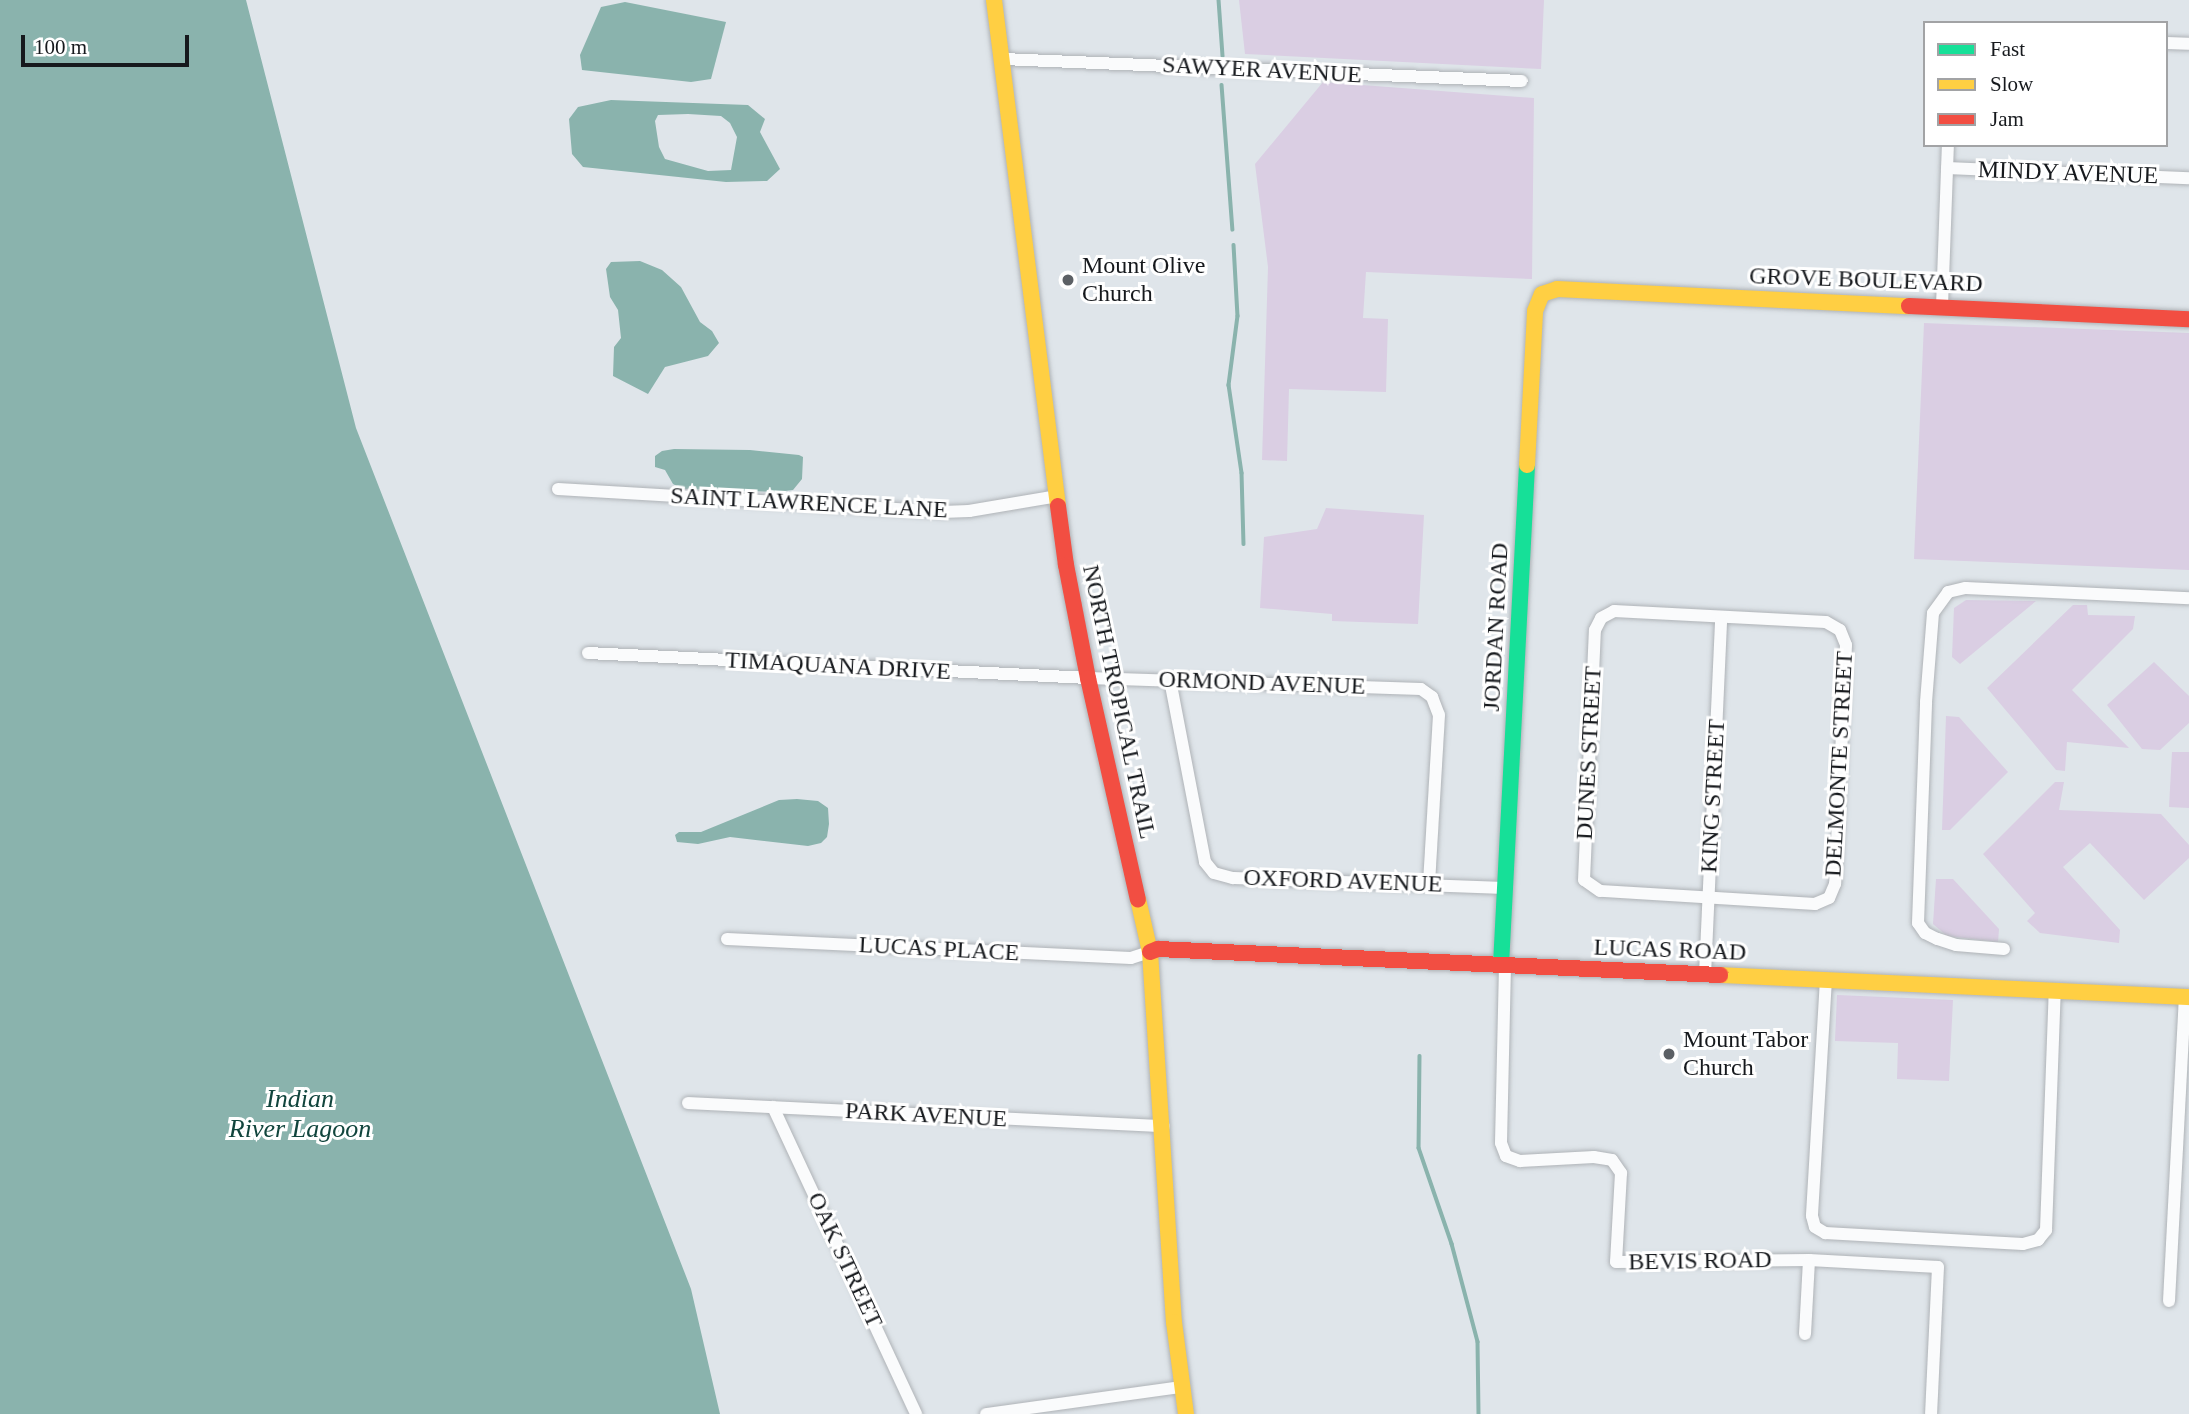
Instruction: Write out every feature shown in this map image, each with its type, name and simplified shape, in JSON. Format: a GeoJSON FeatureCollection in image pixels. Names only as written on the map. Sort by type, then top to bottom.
{"type":"FeatureCollection","features":[{"type":"Feature","properties":{"kind":"street","name":"NORTH TROPICAL TRAIL"},"geometry":{"type":"LineString","coordinates":[[994,0],[1066,565],[1088,678],[1150,952],[1185,1414]]}},
{"type":"Feature","properties":{"kind":"street"},"geometry":{"type":"LineString","coordinates":[[2168,43],[2189,44]]}},
{"type":"Feature","properties":{"kind":"street","name":"SAWYER AVENUE"},"geometry":{"type":"LineString","coordinates":[[1003,58],[1522,81]]}},
{"type":"Feature","properties":{"kind":"street"},"geometry":{"type":"LineString","coordinates":[[1942,306],[1948,147]]}},
{"type":"Feature","properties":{"kind":"street","name":"MINDY AVENUE"},"geometry":{"type":"LineString","coordinates":[[1948,168],[2189,178]]}},
{"type":"Feature","properties":{"kind":"street","name":"GROVE BOULEVARD"},"geometry":{"type":"LineString","coordinates":[[1542,294],[1557,289],[2189,319]]}},
{"type":"Feature","properties":{"kind":"street","name":"JORDAN ROAD"},"geometry":{"type":"LineString","coordinates":[[1503,966],[1535,311],[1542,294]]}},
{"type":"Feature","properties":{"kind":"street","name":"SAINT LAWRENCE LANE"},"geometry":{"type":"LineString","coordinates":[[558,489],[942,512],[968,511],[1058,496]]}},
{"type":"Feature","properties":{"kind":"street"},"geometry":{"type":"LineString","coordinates":[[2004,948],[1956,945],[1925,933],[1918,923],[1923,768],[1933,613],[1948,592],[1966,588],[2189,598]]}},
{"type":"Feature","properties":{"kind":"street","name":"DUNES STREET"},"geometry":{"type":"LineString","coordinates":[[1708,898],[1600,891],[1590,887],[1584,880],[1594,631],[1601,618],[1614,611],[1721,617]]}},
{"type":"Feature","properties":{"kind":"street","name":"DELMONTE STREET"},"geometry":{"type":"LineString","coordinates":[[1708,898],[1815,904],[1829,898],[1835,884],[1846,645],[1840,630],[1825,622],[1721,617]]}},
{"type":"Feature","properties":{"kind":"street","name":"KING STREET"},"geometry":{"type":"LineString","coordinates":[[1705,975],[1721,617]]}},
{"type":"Feature","properties":{"kind":"street","name":"TIMAQUANA DRIVE"},"geometry":{"type":"LineString","coordinates":[[588,653],[1088,678]]}},
{"type":"Feature","properties":{"kind":"street","name":"ORMOND AVENUE"},"geometry":{"type":"LineString","coordinates":[[1088,678],[1421,689],[1432,697],[1438,715],[1429,884]]}},
{"type":"Feature","properties":{"kind":"street","name":"OXFORD AVENUE"},"geometry":{"type":"LineString","coordinates":[[1170,680],[1205,862],[1214,873],[1233,878],[1505,888]]}},
{"type":"Feature","properties":{"kind":"street","name":"LUCAS PLACE"},"geometry":{"type":"LineString","coordinates":[[727,939],[1131,958],[1150,952]]}},
{"type":"Feature","properties":{"kind":"street","name":"LUCAS ROAD"},"geometry":{"type":"LineString","coordinates":[[1150,952],[1158,949],[2187,997]]}},
{"type":"Feature","properties":{"kind":"street","name":"BEVIS ROAD"},"geometry":{"type":"LineString","coordinates":[[1503,966],[1501,1143],[1506,1156],[1520,1161],[1594,1157],[1612,1160],[1621,1173],[1616,1262],[1809,1260],[1938,1267],[1931,1414]]}},
{"type":"Feature","properties":{"kind":"street"},"geometry":{"type":"LineString","coordinates":[[1826,979],[1812,1216],[1815,1227],[1825,1233],[2011,1243],[2038,1240],[2046,1230],[2055,990]]}},
{"type":"Feature","properties":{"kind":"street"},"geometry":{"type":"LineString","coordinates":[[2169,1301],[2187,997]]}},
{"type":"Feature","properties":{"kind":"street","name":"PARK AVENUE"},"geometry":{"type":"LineString","coordinates":[[688,1103],[1163,1126]]}},
{"type":"Feature","properties":{"kind":"street","name":"OAK STREET"},"geometry":{"type":"LineString","coordinates":[[773,1107],[916,1414]]}},
{"type":"Feature","properties":{"kind":"street","name":"BEVIS ROAD"},"geometry":{"type":"LineString","coordinates":[[1805,1334],[1809,1260]]}},
{"type":"Feature","properties":{"kind":"street"},"geometry":{"type":"LineString","coordinates":[[986,1414],[1181,1387]]}},
{"type":"Feature","properties":{"kind":"shaded area"},"geometry":{"type":"Polygon","coordinates":[[[1239,0],[1544,0],[1541,69],[1245,54],[1239,0]]]}},
{"type":"Feature","properties":{"kind":"shaded area"},"geometry":{"type":"Polygon","coordinates":[[[1323,82],[1534,98],[1532,279],[1366,272],[1363,318],[1388,319],[1386,392],[1289,389],[1287,461],[1262,460],[1268,267],[1255,164],[1323,82]]]}},
{"type":"Feature","properties":{"kind":"shaded area"},"geometry":{"type":"Polygon","coordinates":[[[1924,323],[2189,333],[2189,570],[1914,559],[1924,323]]]}},
{"type":"Feature","properties":{"kind":"shaded area"},"geometry":{"type":"Polygon","coordinates":[[[1326,508],[1424,515],[1418,624],[1332,621],[1332,614],[1260,608],[1264,537],[1317,529],[1326,508]]]}},
{"type":"Feature","properties":{"kind":"shaded area"},"geometry":{"type":"Polygon","coordinates":[[[1966,600],[2036,601],[1960,664],[1952,657],[1954,608],[1966,600]]]}},
{"type":"Feature","properties":{"kind":"shaded area"},"geometry":{"type":"Polygon","coordinates":[[[2073,605],[2087,605],[2088,615],[2135,616],[2133,629],[2072,690],[2129,748],[2067,742],[2065,771],[2056,770],[1987,688],[2073,605]]]}},
{"type":"Feature","properties":{"kind":"shaded area"},"geometry":{"type":"Polygon","coordinates":[[[2154,662],[2189,696],[2189,723],[2160,750],[2142,749],[2107,705],[2154,662]]]}},
{"type":"Feature","properties":{"kind":"shaded area"},"geometry":{"type":"Polygon","coordinates":[[[1946,716],[1959,717],[2008,772],[1950,830],[1942,830],[1946,716]]]}},
{"type":"Feature","properties":{"kind":"shaded area"},"geometry":{"type":"Polygon","coordinates":[[[2172,752],[2189,752],[2189,808],[2169,807],[2172,752]]]}},
{"type":"Feature","properties":{"kind":"shaded area"},"geometry":{"type":"Polygon","coordinates":[[[2055,782],[2064,782],[2059,810],[2161,814],[2189,845],[2189,858],[2144,900],[2090,843],[2063,867],[2120,930],[2119,943],[2040,933],[2027,921],[2035,913],[1983,854],[2055,782]]]}},
{"type":"Feature","properties":{"kind":"shaded area"},"geometry":{"type":"Polygon","coordinates":[[[1936,879],[1953,879],[1999,929],[1998,942],[1947,936],[1933,924],[1936,879]]]}},
{"type":"Feature","properties":{"kind":"shaded area"},"geometry":{"type":"Polygon","coordinates":[[[1837,995],[1953,1000],[1949,1081],[1897,1079],[1898,1043],[1835,1041],[1837,995]]]}},
{"type":"Feature","properties":{"kind":"water","name":"Indian River Lagoon"},"geometry":{"type":"Polygon","coordinates":[[[0,0],[246,0],[356,428],[691,1289],[720,1414],[0,1414],[0,0]]]}},
{"type":"Feature","properties":{"kind":"water"},"geometry":{"type":"Polygon","coordinates":[[[625,2],[726,22],[711,79],[691,82],[582,70],[580,55],[601,7],[625,2]]]}},
{"type":"Feature","properties":{"kind":"water"},"geometry":{"type":"Polygon","coordinates":[[[611,100],[748,105],[765,119],[760,132],[780,169],[767,181],[726,182],[583,167],[572,154],[569,119],[578,107],[611,100]],[[658,115],[655,121],[659,147],[665,159],[708,171],[731,170],[737,137],[730,123],[721,116],[658,115]]]}},
{"type":"Feature","properties":{"kind":"water"},"geometry":{"type":"Polygon","coordinates":[[[640,261],[662,270],[681,287],[700,322],[712,331],[719,343],[708,356],[665,367],[648,394],[613,376],[614,347],[621,338],[618,310],[610,297],[606,269],[611,262],[640,261]]]}},
{"type":"Feature","properties":{"kind":"water"},"geometry":{"type":"Polygon","coordinates":[[[750,450],[799,455],[803,457],[802,479],[793,490],[777,492],[683,489],[673,484],[665,470],[655,467],[655,456],[662,451],[750,450]]]}},
{"type":"Feature","properties":{"kind":"water"},"geometry":{"type":"Polygon","coordinates":[[[779,800],[818,801],[828,808],[827,837],[821,843],[808,846],[730,837],[698,844],[677,842],[675,835],[679,832],[701,832],[779,800]]]}},
{"type":"Feature","properties":{"kind":"waterway"},"geometry":{"type":"LineString","coordinates":[[1219,0],[1223,56]]}},
{"type":"Feature","properties":{"kind":"waterway"},"geometry":{"type":"LineString","coordinates":[[1222,85],[1233,230]]}},
{"type":"Feature","properties":{"kind":"waterway"},"geometry":{"type":"LineString","coordinates":[[1234,245],[1238,316],[1229,385],[1242,473],[1244,544]]}},
{"type":"Feature","properties":{"kind":"waterway"},"geometry":{"type":"LineString","coordinates":[[1420,1056],[1419,1148],[1452,1244],[1478,1342],[1479,1414]]}},
{"type":"Feature","properties":{"kind":"traffic: fast"},"geometry":{"type":"LineString","coordinates":[[1501,965],[1527,465]]}},
{"type":"Feature","properties":{"kind":"traffic: slow"},"geometry":{"type":"LineString","coordinates":[[994,0],[1058,506]]}},
{"type":"Feature","properties":{"kind":"traffic: slow"},"geometry":{"type":"LineString","coordinates":[[1527,465],[1535,311],[1542,294],[1557,289],[1909,306]]}},
{"type":"Feature","properties":{"kind":"traffic: slow"},"geometry":{"type":"LineString","coordinates":[[1138,899],[1150,952],[1174,1322],[1186,1414]]}},
{"type":"Feature","properties":{"kind":"traffic: slow"},"geometry":{"type":"LineString","coordinates":[[1720,975],[2189,997]]}},
{"type":"Feature","properties":{"kind":"traffic: jam"},"geometry":{"type":"LineString","coordinates":[[1909,306],[2189,319]]}},
{"type":"Feature","properties":{"kind":"traffic: jam"},"geometry":{"type":"LineString","coordinates":[[1058,506],[1066,565],[1088,678],[1138,899]]}},
{"type":"Feature","properties":{"kind":"traffic: jam"},"geometry":{"type":"LineString","coordinates":[[1150,952],[1158,949],[1720,975]]}},
{"type":"Feature","properties":{"kind":"place","name":"Mount Olive Church"},"geometry":{"type":"Point","coordinates":[1068,280]}},
{"type":"Feature","properties":{"kind":"place","name":"Mount Tabor Church"},"geometry":{"type":"Point","coordinates":[1669,1054]}}]}
